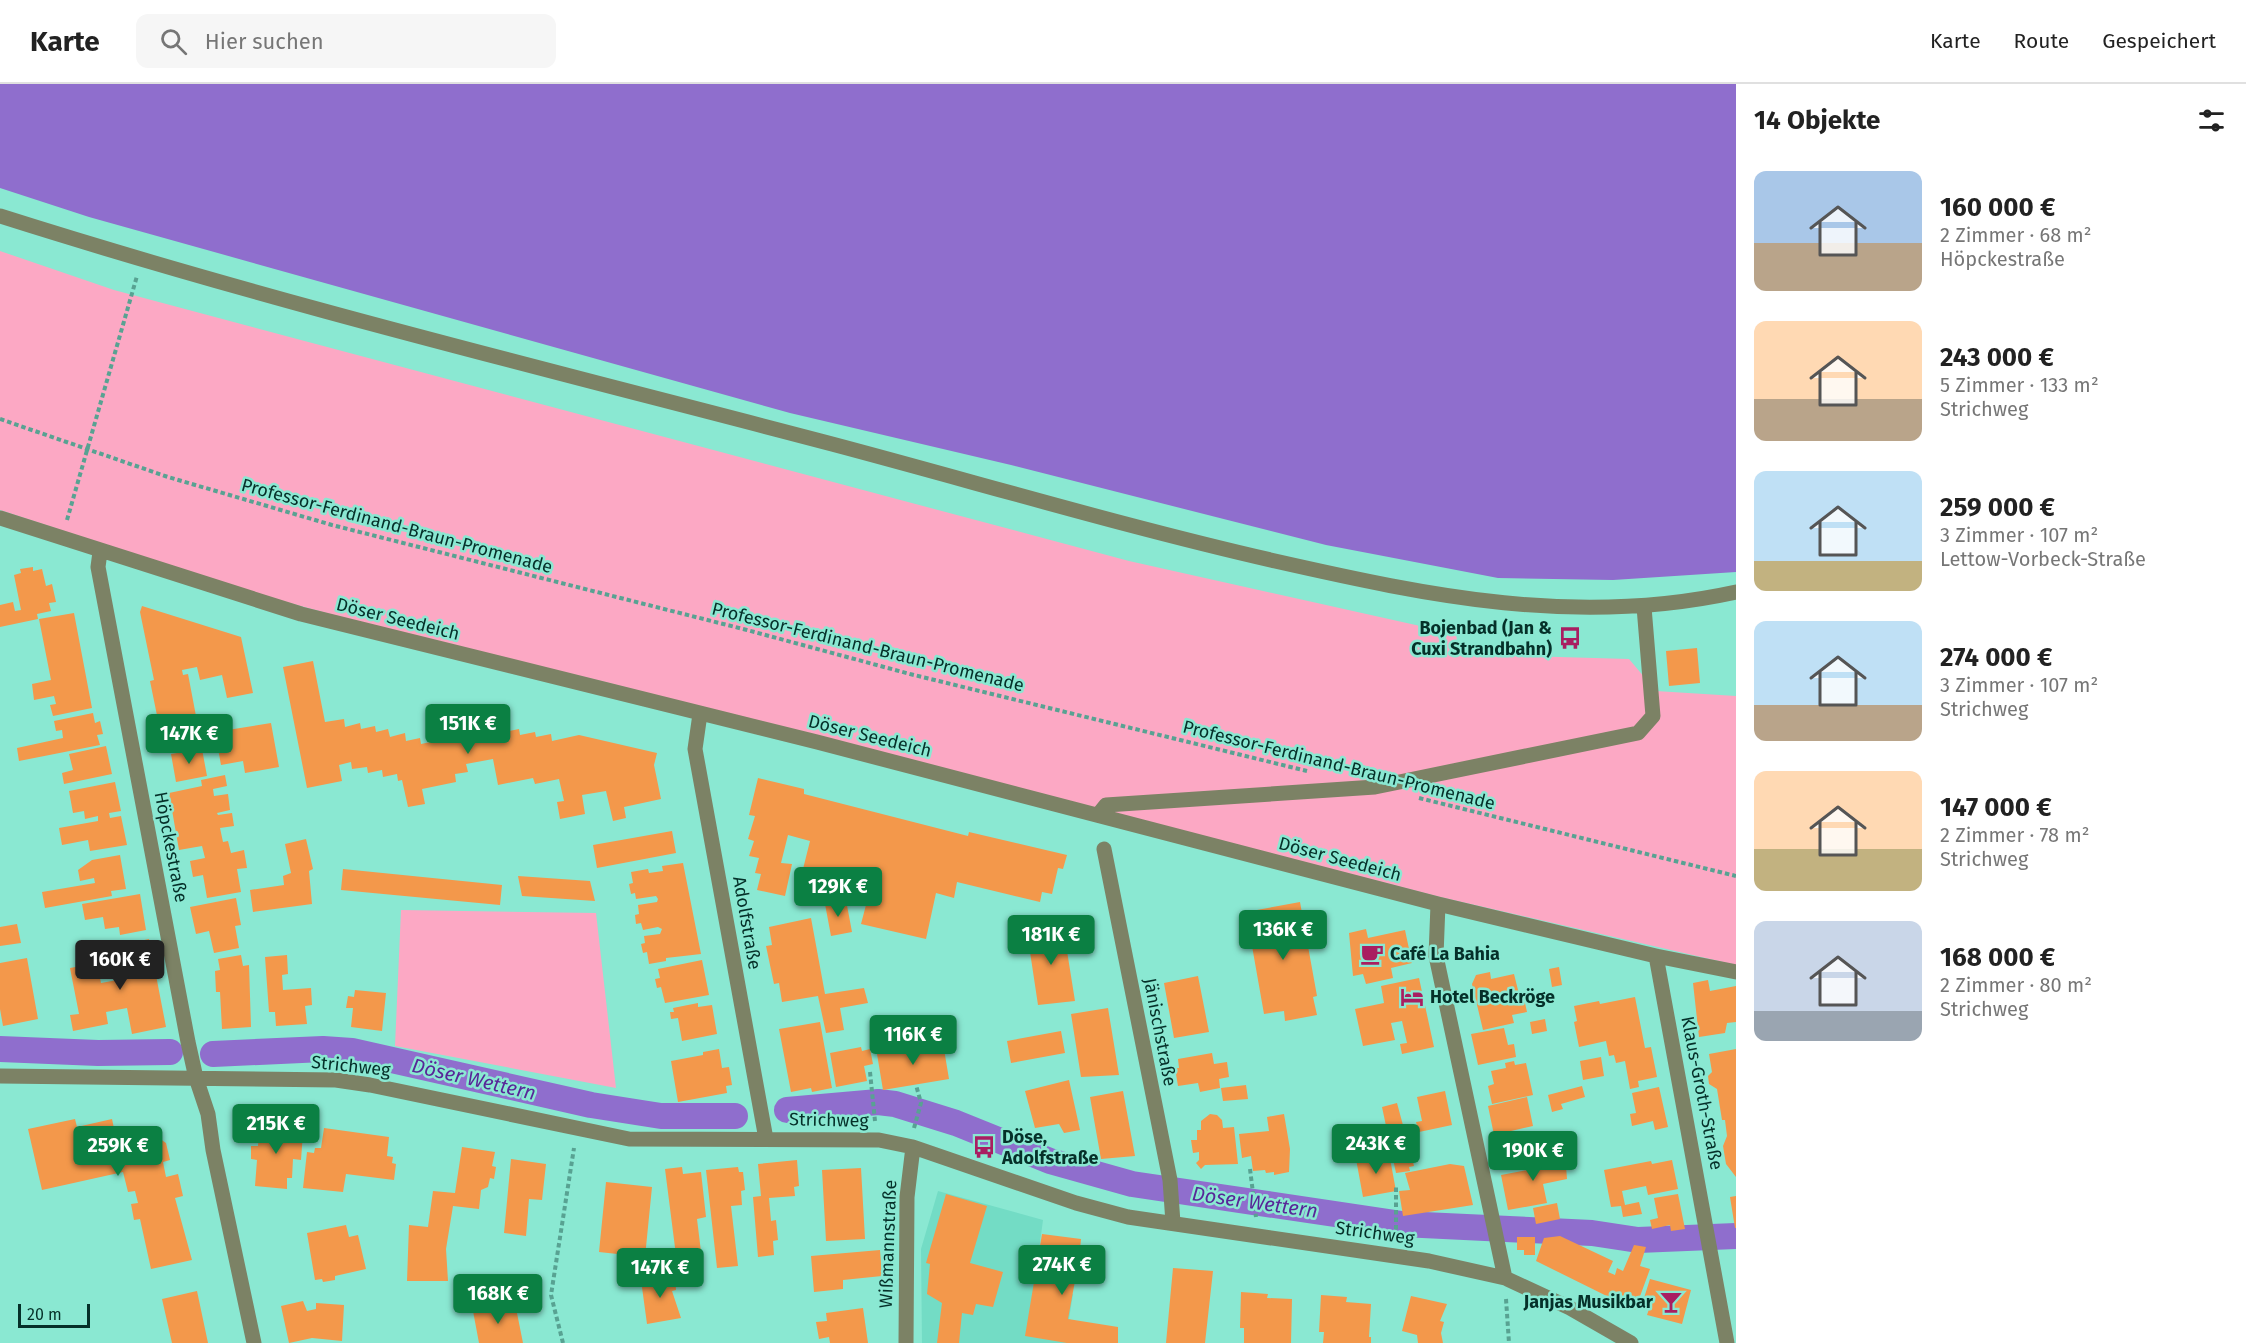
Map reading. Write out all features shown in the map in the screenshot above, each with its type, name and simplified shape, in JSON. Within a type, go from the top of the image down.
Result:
[{"type":"street","points":[[0,216],[142,261],[1200,544],[1394,588],[1466,600],[1577,609],[1644,607],[1736,592]]},
{"type":"street","name":"Döser Seedeich","points":[[0,518],[100,552],[301,614],[1098,815],[1438,904],[1656,956],[1736,972]]},
{"type":"street","name":"Höpckestraße","points":[[100,552],[98,567],[196,1078],[208,1114],[213,1150],[254,1343]]},
{"type":"street","points":[[1098,815],[1106,805],[1375,787],[1638,733],[1653,716],[1644,607]]},
{"type":"street","name":"Adolfstraße","points":[[700,714],[695,749],[766,1139]]},
{"type":"street","name":"Jänischstraße","points":[[1104,849],[1170,1180],[1173,1223]]},
{"type":"street","points":[[1438,904],[1436,956],[1505,1278]]},
{"type":"street","name":"Klaus-Groth-Straße","points":[[1656,956],[1727,1343]]},
{"type":"street","name":"Strichweg","points":[[0,1076],[336,1080],[370,1084],[629,1139],[876,1140],[913,1147],[1076,1203],[1128,1217],[1429,1261],[1505,1278],[1570,1308],[1631,1343]]},
{"type":"street","name":"Wißmannstraße","points":[[906,1343],[907,1197],[913,1147]]},
{"type":"path","points":[[69,511],[142,261]]},
{"type":"path","name":"Professor-Ferdinand-Braun-Promenade","points":[[0,419],[168,477],[332,525],[910,674],[1317,773]]},
{"type":"path","name":"Professor-Ferdinand-Braun-Promenade","points":[[1410,796],[1736,876]]},
{"type":"path","points":[[870,1072],[874,1114]]},
{"type":"path","points":[[916,1085],[921,1103],[917,1118]]},
{"type":"path","points":[[563,1343],[551,1295],[577,1129]]},
{"type":"path","points":[[1250,1169],[1255,1191],[1256,1211]]},
{"type":"path","points":[[1396,1185],[1397,1230]]},
{"type":"path","points":[[1505,1278],[1509,1343]]},
{"type":"shaded area","points":[[0,84],[1736,84],[1736,572],[1613,580],[1498,578],[1326,545],[1011,465],[790,413],[89,217],[0,188]]},
{"type":"shaded area","points":[[0,251],[114,290],[1129,561],[1456,634],[1459,654],[1629,659],[1656,691],[1736,696],[1736,965],[1440,897],[605,682],[396,632],[253,593],[0,510]]},
{"type":"shaded area","points":[[401,910],[596,913],[616,1088],[395,1046]]},
{"type":"shaded area","points":[[938,1191],[1043,1220],[1034,1288],[1073,1294],[1069,1319],[1118,1343],[922,1343],[921,1249]]},
{"type":"building","points":[[33,567],[33,571],[42,569],[46,586],[52,584],[56,602],[49,603],[51,611],[37,614],[38,619],[0,627],[0,605],[13,602],[15,611],[21,610],[14,575],[21,573],[20,569]]},
{"type":"building","points":[[142,606],[241,637],[253,693],[227,698],[222,675],[200,680],[197,667],[182,670],[183,675],[188,674],[196,716],[206,714],[210,730],[162,740],[150,681],[154,680],[140,612]]},
{"type":"building","points":[[74,613],[92,708],[53,716],[50,705],[56,704],[54,696],[34,700],[32,684],[51,680],[39,619]]},
{"type":"building","points":[[1697,648],[1700,683],[1669,686],[1666,651]]},
{"type":"building","points":[[313,661],[325,722],[344,719],[345,727],[360,723],[361,729],[375,726],[376,732],[388,729],[390,737],[405,733],[406,741],[420,738],[421,744],[445,739],[443,731],[455,729],[454,722],[484,716],[488,735],[519,729],[520,735],[535,732],[536,737],[551,734],[552,741],[579,735],[657,753],[654,765],[661,799],[624,807],[626,818],[613,821],[606,791],[582,795],[585,814],[560,819],[557,802],[564,801],[559,779],[535,784],[533,778],[498,785],[493,759],[466,764],[468,772],[455,774],[456,782],[422,789],[425,804],[408,807],[402,780],[398,781],[397,774],[383,777],[382,770],[368,773],[367,767],[352,769],[351,762],[339,765],[342,781],[307,788],[283,667]]},
{"type":"building","points":[[93,713],[95,723],[100,721],[103,734],[97,735],[100,745],[19,761],[17,748],[63,738],[62,730],[56,731],[54,721]]},
{"type":"building","points":[[271,723],[279,767],[245,773],[243,761],[221,765],[215,732]]},
{"type":"building","points":[[106,746],[112,774],[64,784],[62,773],[73,770],[69,754]]},
{"type":"building","points":[[202,749],[207,776],[176,782],[171,754]]},
{"type":"building","points":[[225,775],[227,786],[213,789],[214,796],[228,794],[230,810],[217,813],[218,815],[232,813],[234,826],[220,828],[223,842],[228,841],[231,853],[244,850],[247,868],[237,869],[241,892],[207,898],[203,875],[193,877],[190,861],[205,858],[202,846],[179,850],[169,793],[202,786],[201,780]]},
{"type":"building","points":[[758,778],[804,789],[804,794],[968,836],[969,832],[1067,855],[1063,869],[1058,868],[1052,894],[1042,892],[1040,902],[957,882],[954,898],[936,893],[926,939],[861,924],[872,882],[843,875],[842,879],[803,869],[810,841],[788,835],[781,863],[792,864],[785,896],[757,890],[761,874],[755,873],[759,858],[749,856],[754,841],[748,839],[755,816],[749,815]]},
{"type":"building","points":[[115,782],[121,811],[109,813],[110,818],[121,816],[127,845],[90,851],[88,840],[62,845],[59,828],[98,821],[98,816],[85,819],[84,811],[73,813],[69,791]]},
{"type":"building","points":[[672,831],[676,853],[597,868],[593,845]]},
{"type":"building","points":[[306,839],[313,869],[309,871],[312,904],[253,912],[250,890],[284,885],[283,876],[291,873],[285,844]]},
{"type":"building","points":[[120,855],[126,889],[111,891],[112,896],[45,908],[42,892],[95,883],[94,878],[80,881],[78,870],[92,860]]},
{"type":"building","points":[[683,863],[701,954],[666,958],[666,961],[649,964],[647,952],[643,953],[641,944],[645,943],[644,936],[660,934],[662,929],[658,927],[643,930],[641,923],[636,924],[635,915],[639,914],[638,905],[657,902],[658,899],[656,896],[636,899],[635,893],[631,894],[629,884],[633,883],[631,872],[648,869],[649,873],[663,871],[662,866]]},
{"type":"building","points":[[343,869],[502,885],[500,905],[341,890]]},
{"type":"building","points":[[518,876],[590,881],[595,901],[522,896]]},
{"type":"building","points":[[140,894],[146,930],[120,935],[119,927],[105,929],[103,917],[85,920],[82,904]]},
{"type":"building","points":[[236,898],[241,925],[235,926],[239,948],[214,953],[209,931],[196,934],[190,907]]},
{"type":"building","points":[[846,900],[852,932],[831,936],[825,904]]},
{"type":"building","points":[[1300,902],[1317,996],[1313,997],[1317,1015],[1285,1021],[1284,1011],[1264,1014],[1246,912]]},
{"type":"building","points":[[811,918],[825,994],[864,988],[868,1003],[840,1008],[844,1030],[826,1033],[818,996],[782,1002],[779,983],[774,984],[766,946],[772,945],[769,927]]},
{"type":"building","points":[[17,924],[21,943],[0,946],[0,927]]},
{"type":"building","points":[[1063,926],[1075,1001],[1038,1005],[1027,932]]},
{"type":"building","points":[[1366,929],[1368,938],[1405,930],[1412,963],[1391,968],[1393,978],[1366,984],[1363,974],[1353,976],[1349,933]]},
{"type":"building","points":[[149,939],[166,1027],[132,1034],[127,1008],[106,1012],[108,1024],[73,1031],[70,1015],[79,1014],[70,968],[97,963],[101,983],[117,980],[111,947]]},
{"type":"building","points":[[241,955],[243,966],[249,965],[251,1027],[222,1029],[220,992],[216,992],[215,971],[220,970],[218,959]]},
{"type":"building","points":[[287,955],[288,974],[282,975],[283,990],[311,988],[312,1005],[305,1006],[307,1024],[276,1026],[275,1012],[269,1012],[265,957]]},
{"type":"building","points":[[27,958],[38,1019],[3,1026],[0,1009],[0,963]]},
{"type":"building","points":[[702,960],[709,995],[665,1003],[661,987],[657,988],[655,979],[660,978],[658,969]]},
{"type":"building","points":[[1559,967],[1562,985],[1552,987],[1549,969]]},
{"type":"building","points":[[1490,972],[1491,979],[1514,974],[1519,994],[1523,994],[1527,1012],[1512,1015],[1514,1023],[1483,1030],[1472,984],[1476,975]]},
{"type":"building","points":[[1198,976],[1209,1032],[1174,1038],[1164,983]]},
{"type":"building","points":[[1419,978],[1434,1047],[1402,1054],[1400,1044],[1407,1043],[1402,1021],[1391,1023],[1395,1040],[1363,1046],[1355,1009],[1384,1003],[1381,986]]},
{"type":"building","points":[[1708,980],[1710,991],[1736,986],[1736,1022],[1727,1023],[1725,1033],[1699,1037],[1693,983]]},
{"type":"building","points":[[355,990],[386,993],[382,1031],[351,1027],[353,1008],[346,1008],[348,996],[354,997]]},
{"type":"building","points":[[1635,997],[1645,1048],[1651,1047],[1657,1077],[1638,1081],[1639,1087],[1630,1089],[1625,1061],[1616,1063],[1614,1055],[1609,1056],[1606,1041],[1579,1047],[1574,1022],[1577,1021],[1574,1006],[1599,1001],[1600,1004]]},
{"type":"building","points":[[698,1003],[698,1007],[712,1005],[717,1034],[682,1041],[678,1018],[671,1019],[670,1012],[674,1012],[673,1008]]},
{"type":"building","points":[[1108,1008],[1119,1075],[1081,1077],[1071,1014]]},
{"type":"building","points":[[1545,1019],[1547,1031],[1532,1034],[1530,1022]]},
{"type":"building","points":[[820,1022],[832,1088],[812,1092],[811,1088],[791,1092],[779,1029]]},
{"type":"building","points":[[1504,1028],[1508,1045],[1514,1044],[1516,1057],[1478,1065],[1471,1034]]},
{"type":"building","points":[[1061,1031],[1065,1053],[1011,1063],[1007,1041]]},
{"type":"building","points":[[943,1043],[949,1079],[883,1090],[877,1054]]},
{"type":"building","points":[[861,1047],[862,1051],[870,1049],[873,1064],[864,1066],[867,1081],[836,1087],[830,1053]]},
{"type":"building","points":[[719,1049],[722,1068],[729,1067],[732,1085],[726,1086],[727,1093],[678,1102],[671,1061],[703,1055],[703,1052]]},
{"type":"building","points":[[1736,1049],[1736,1177],[1726,1164],[1723,1146],[1727,1136],[1725,1120],[1722,1120],[1717,1089],[1709,1084],[1708,1076],[1712,1072],[1709,1054]]},
{"type":"building","points":[[1212,1053],[1214,1064],[1227,1062],[1229,1077],[1219,1079],[1220,1088],[1200,1092],[1198,1083],[1178,1086],[1175,1068],[1179,1068],[1178,1059]]},
{"type":"building","points":[[1601,1057],[1604,1076],[1583,1080],[1580,1061]]},
{"type":"building","points":[[1514,1061],[1515,1065],[1526,1063],[1533,1095],[1492,1104],[1488,1086],[1494,1084],[1491,1071],[1506,1068],[1505,1063]]},
{"type":"building","points":[[1069,1080],[1080,1130],[1064,1133],[1059,1124],[1035,1128],[1025,1091]]},
{"type":"building","points":[[1246,1085],[1248,1099],[1223,1101],[1221,1088]]},
{"type":"building","points":[[1582,1086],[1585,1097],[1561,1104],[1563,1109],[1552,1112],[1548,1095]]},
{"type":"building","points":[[1659,1087],[1668,1127],[1655,1130],[1653,1121],[1632,1126],[1630,1114],[1636,1113],[1632,1093]]},
{"type":"building","points":[[1123,1091],[1135,1156],[1101,1159],[1090,1097]]},
{"type":"building","points":[[1445,1091],[1452,1125],[1419,1132],[1416,1122],[1422,1121],[1417,1097]]},
{"type":"building","points":[[1527,1097],[1533,1126],[1494,1135],[1488,1106]]},
{"type":"building","points":[[1397,1103],[1414,1166],[1409,1167],[1410,1171],[1396,1173],[1382,1107]]},
{"type":"building","points":[[1210,1114],[1217,1115],[1222,1120],[1223,1128],[1234,1127],[1238,1164],[1205,1165],[1201,1169],[1196,1163],[1199,1160],[1199,1152],[1193,1153],[1191,1140],[1197,1140],[1197,1130],[1201,1130],[1201,1121]]},
{"type":"building","points":[[1284,1114],[1290,1149],[1289,1172],[1274,1175],[1274,1172],[1266,1173],[1265,1170],[1253,1171],[1251,1156],[1242,1158],[1239,1134],[1269,1131],[1267,1117]]},
{"type":"building","points":[[75,1119],[77,1127],[112,1119],[115,1133],[138,1128],[141,1140],[156,1136],[166,1143],[170,1160],[163,1162],[166,1177],[178,1174],[183,1196],[175,1198],[192,1260],[151,1269],[140,1219],[134,1220],[131,1204],[138,1203],[135,1191],[128,1192],[123,1172],[42,1190],[28,1129]]},
{"type":"building","points":[[260,1121],[275,1122],[275,1127],[292,1128],[292,1133],[303,1133],[301,1160],[293,1159],[292,1178],[287,1178],[287,1189],[255,1186],[257,1160],[251,1159],[251,1146],[258,1146]]},
{"type":"building","points":[[324,1128],[389,1137],[387,1156],[393,1157],[392,1163],[396,1164],[394,1180],[346,1174],[343,1192],[303,1188],[307,1152],[314,1153],[315,1148],[321,1148]]},
{"type":"building","points":[[1540,1132],[1543,1147],[1530,1149],[1533,1161],[1500,1168],[1494,1141]]},
{"type":"building","points":[[462,1147],[495,1152],[492,1166],[496,1167],[494,1179],[490,1178],[488,1187],[481,1190],[479,1209],[453,1206],[446,1249],[448,1281],[407,1281],[409,1225],[428,1227],[433,1191],[455,1193]]},
{"type":"building","points":[[1389,1153],[1396,1191],[1363,1197],[1356,1159]]},
{"type":"building","points":[[1565,1153],[1567,1179],[1543,1184],[1547,1203],[1508,1210],[1501,1175],[1538,1168],[1536,1159]]},
{"type":"building","points":[[511,1159],[546,1164],[542,1200],[529,1199],[526,1236],[504,1233]]},
{"type":"building","points":[[797,1160],[799,1186],[794,1187],[795,1196],[769,1198],[771,1221],[776,1220],[778,1240],[773,1241],[774,1255],[758,1257],[753,1197],[761,1196],[758,1164]]},
{"type":"building","points":[[1672,1160],[1678,1189],[1648,1195],[1646,1186],[1622,1191],[1625,1205],[1639,1202],[1642,1214],[1623,1217],[1621,1206],[1611,1207],[1604,1170],[1651,1161],[1652,1164]]},
{"type":"building","points":[[1450,1164],[1464,1166],[1473,1205],[1403,1216],[1399,1191],[1410,1190],[1405,1173]]},
{"type":"building","points":[[682,1167],[683,1174],[701,1172],[706,1217],[697,1219],[703,1268],[678,1271],[665,1169]]},
{"type":"building","points":[[738,1167],[739,1172],[743,1172],[745,1190],[741,1191],[742,1205],[731,1206],[738,1266],[717,1268],[706,1170]]},
{"type":"building","points":[[861,1168],[865,1239],[826,1241],[822,1170]]},
{"type":"building","points":[[606,1182],[652,1187],[645,1257],[599,1252]]},
{"type":"building","points":[[946,1194],[987,1206],[970,1263],[1003,1272],[993,1307],[976,1304],[973,1315],[962,1313],[959,1343],[937,1343],[942,1303],[927,1294],[930,1264],[926,1263]]},
{"type":"building","points":[[1678,1194],[1685,1229],[1671,1231],[1670,1225],[1652,1229],[1650,1220],[1658,1218],[1654,1198]]},
{"type":"building","points":[[1736,1196],[1736,1228],[1735,1228],[1730,1197]]},
{"type":"building","points":[[1557,1203],[1560,1219],[1536,1224],[1533,1208]]},
{"type":"building","points":[[346,1225],[349,1237],[358,1235],[366,1269],[335,1276],[335,1280],[323,1282],[322,1279],[315,1280],[307,1233]]},
{"type":"building","points":[[1042,1234],[1081,1239],[1079,1261],[1089,1263],[1085,1282],[1075,1281],[1068,1319],[1118,1327],[1118,1343],[1067,1343],[1025,1336]]},
{"type":"building","points":[[1560,1236],[1613,1261],[1608,1272],[1615,1275],[1617,1268],[1623,1271],[1634,1245],[1646,1247],[1640,1266],[1650,1269],[1635,1310],[1536,1261],[1544,1238]]},
{"type":"building","points":[[1517,1237],[1535,1237],[1535,1255],[1524,1255],[1524,1250],[1517,1250]]},
{"type":"building","points":[[880,1250],[882,1276],[843,1280],[843,1289],[814,1292],[811,1256]]},
{"type":"building","points":[[1173,1268],[1213,1271],[1205,1343],[1166,1343]]},
{"type":"building","points":[[675,1275],[676,1290],[672,1291],[681,1318],[647,1324],[641,1280]]},
{"type":"building","points":[[1650,1279],[1691,1290],[1682,1324],[1647,1315],[1652,1300],[1644,1298]]},
{"type":"building","points":[[197,1291],[208,1343],[172,1343],[162,1299]]},
{"type":"building","points":[[1241,1292],[1268,1294],[1267,1298],[1292,1299],[1291,1343],[1244,1343],[1244,1328],[1240,1328]]},
{"type":"building","points":[[1321,1295],[1347,1297],[1346,1302],[1371,1304],[1369,1337],[1371,1337],[1371,1343],[1323,1343],[1324,1332],[1319,1332]]},
{"type":"building","points":[[1411,1296],[1447,1304],[1440,1321],[1444,1322],[1441,1333],[1443,1343],[1418,1343],[1417,1335],[1402,1331]]},
{"type":"building","points":[[303,1301],[307,1311],[316,1309],[316,1303],[344,1305],[342,1341],[312,1338],[289,1343],[281,1306]]},
{"type":"building","points":[[515,1303],[523,1343],[479,1343],[473,1311]]},
{"type":"building","points":[[863,1308],[868,1343],[830,1343],[829,1337],[819,1339],[816,1322],[827,1321],[826,1313]]},
{"type":"waterway","name":"Döser Wettern","points":[[0,1049],[98,1053],[170,1052]]},
{"type":"waterway","name":"Döser Wettern","points":[[213,1054],[323,1049],[352,1051],[591,1105],[661,1116],[735,1116]]},
{"type":"waterway","name":"Döser Wettern","points":[[787,1110],[878,1102],[895,1104],[956,1123],[1050,1161],[1132,1184],[1402,1224],[1592,1233],[1638,1240],[1736,1236]]},
{"type":"place","name":"Bojenbad (Jan & Cuxi Strandbahn)","points":[[1570,638]]},
{"type":"place","name":"Café La Bahia","points":[[1372,954]]},
{"type":"place","name":"Hotel Beckröge","points":[[1412,997]]},
{"type":"place","name":"Döse, Adolfstraße","points":[[984,1147]]},
{"type":"place","name":"Janjas Musikbar","points":[[1671,1302]]}]
